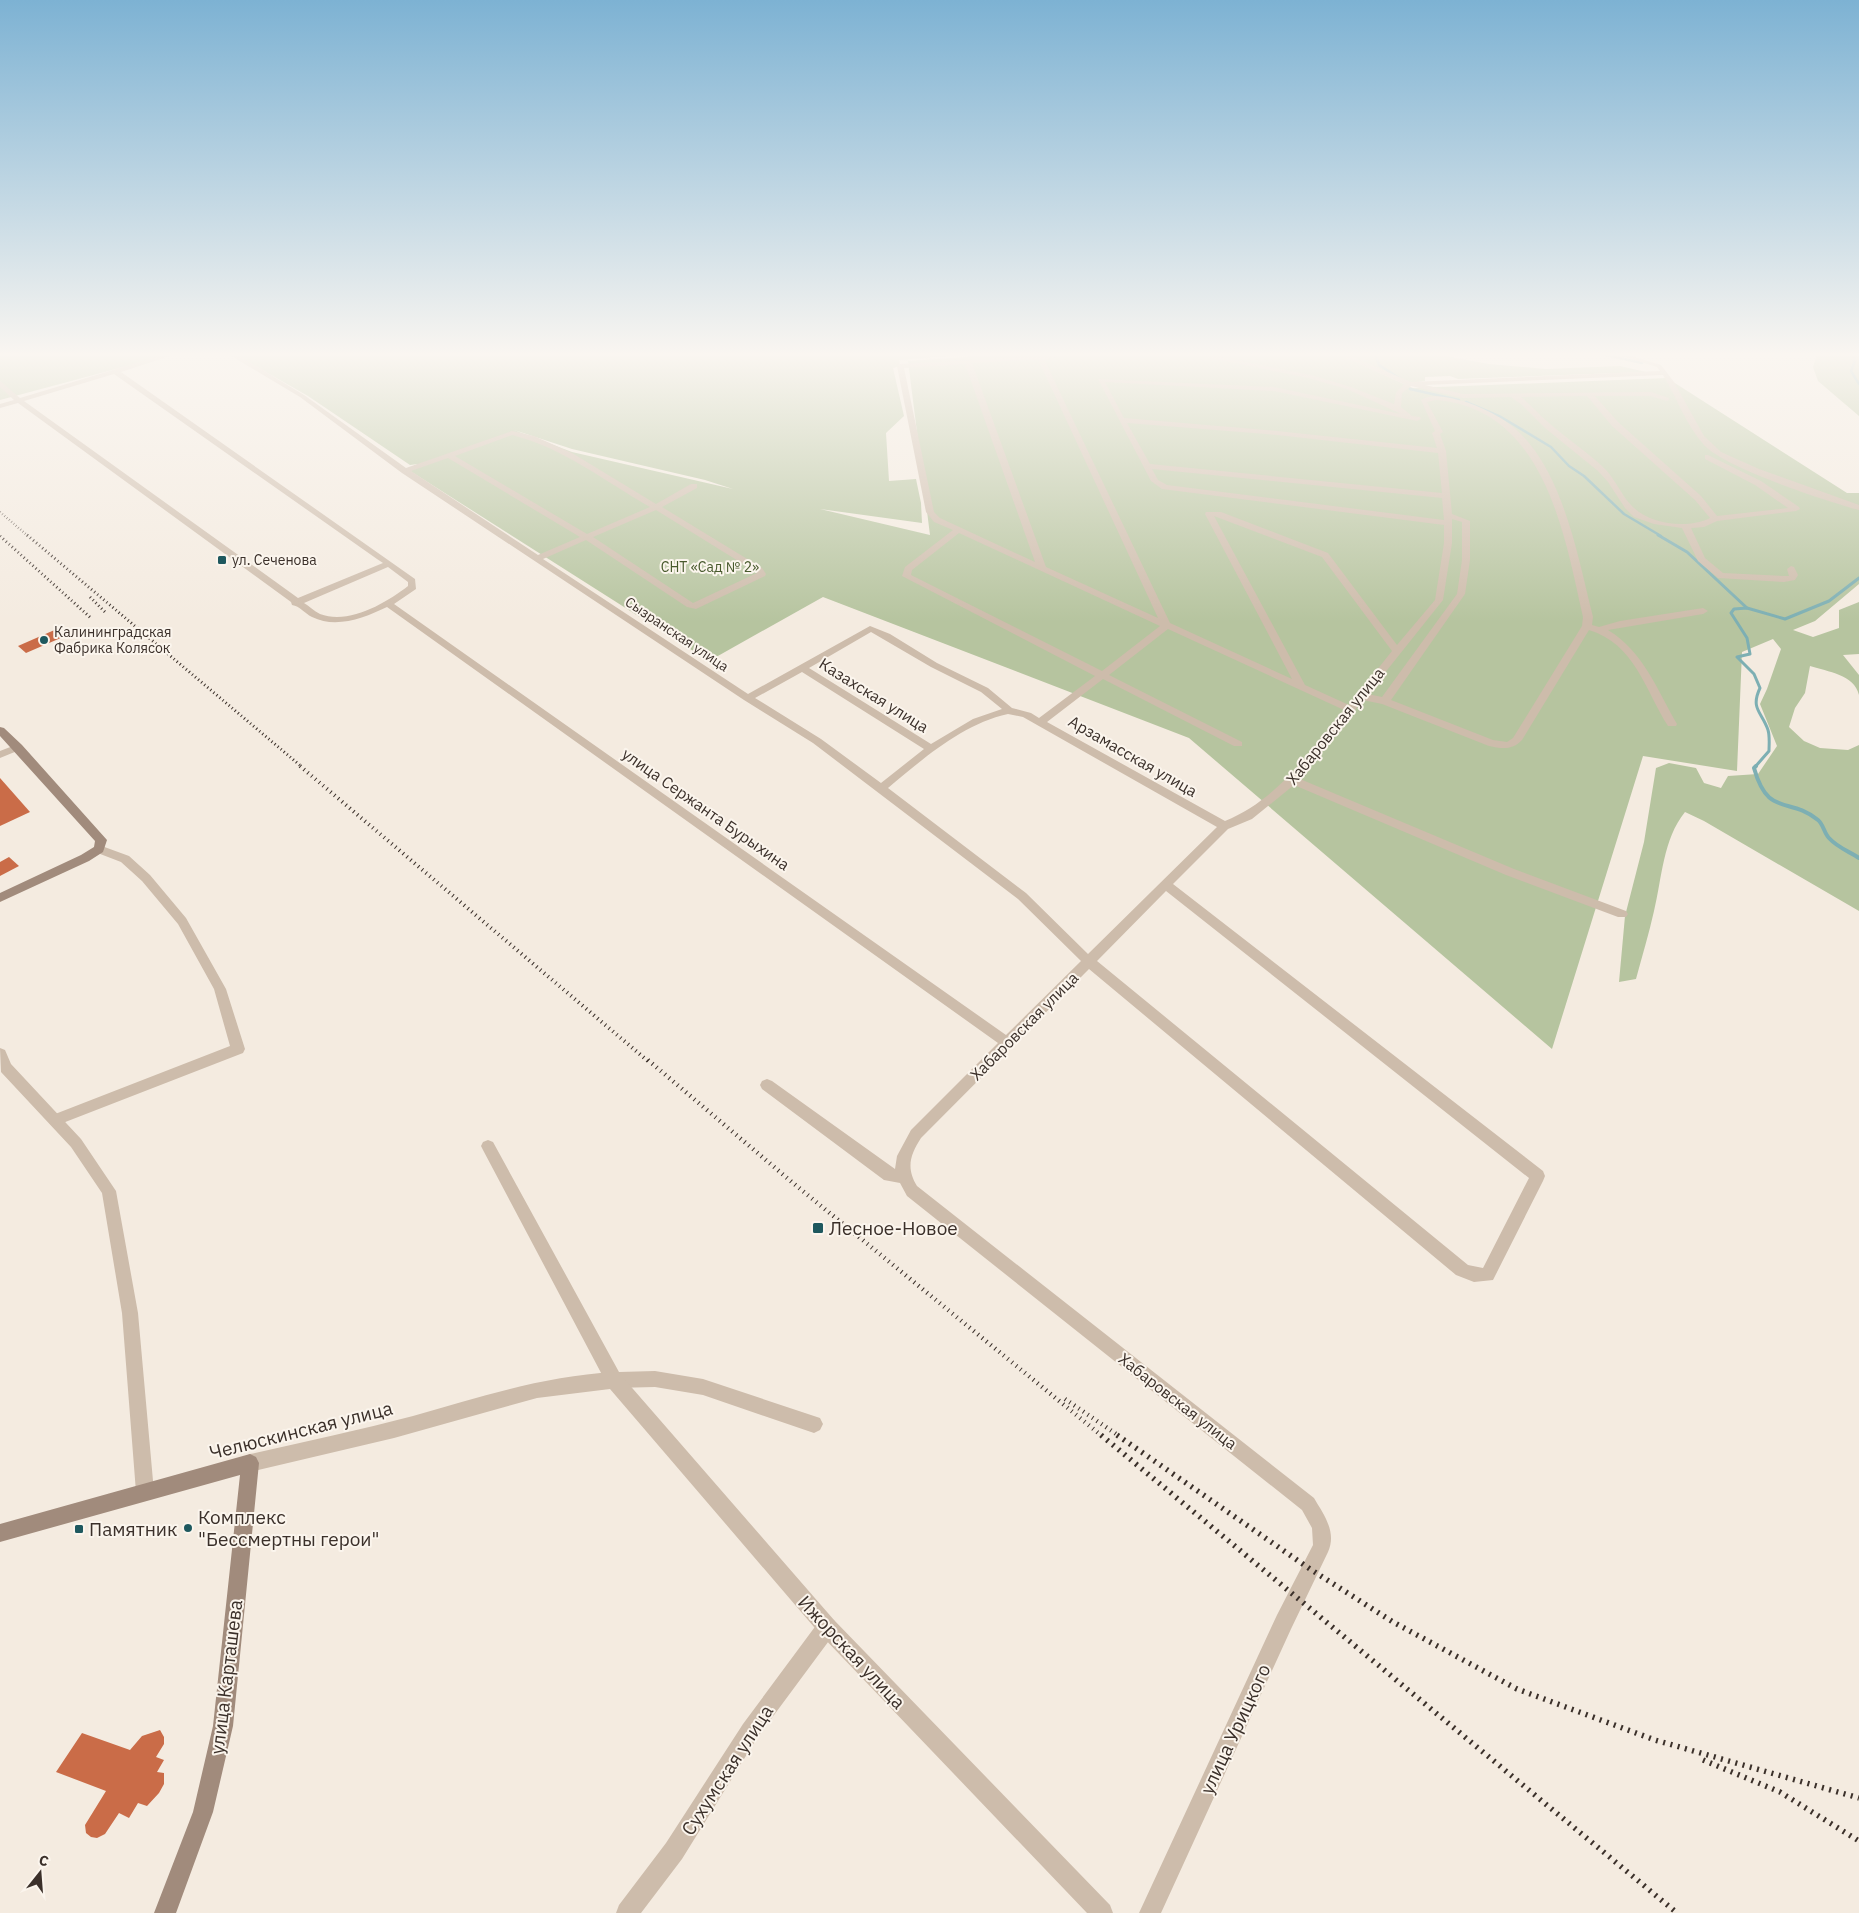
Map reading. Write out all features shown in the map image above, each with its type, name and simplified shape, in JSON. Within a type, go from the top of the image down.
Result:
[{"type":"main road","points":[[0,730],[18,747],[101,840],[99,849],[84,858],[0,898]]},
{"type":"main road","name":"Челюскинская улица","points":[[0,1533],[250,1463]]},
{"type":"main road","name":"улица Карташева","points":[[165,1913],[204,1812],[223,1726],[250,1463]]},
{"type":"street","points":[[78,443],[295,603],[315,615],[332,620],[352,618],[404,595],[413,587],[412,581],[217,443]]},
{"type":"street","name":"Сызранская улица","points":[[367,443],[405,471],[748,698],[817,741],[882,788],[1022,896],[1088,961],[1462,1270],[1474,1275],[1487,1275],[1538,1176],[1165,884]]},
{"type":"street","points":[[405,471],[483,443]]},
{"type":"street","points":[[450,456],[564,522],[585,537],[630,563],[690,605],[696,606],[762,574],[578,460],[543,443]]},
{"type":"street","points":[[916,443],[930,512],[937,520],[1350,708]]},
{"type":"street","points":[[997,443],[1042,568]]},
{"type":"street","points":[[1081,443],[1166,625]]},
{"type":"street","points":[[1135,443],[1155,481],[1165,487],[1466,521],[1466,560],[1462,594],[1385,701]]},
{"type":"street","points":[[1371,443],[1442,451]]},
{"type":"street","name":"Хабаровская улица","points":[[1322,1546],[1321,1526],[1308,1504],[912,1191],[903,1177],[901,1164],[906,1148],[916,1134],[1224,826],[1248,816],[1294,780],[1350,708],[1439,600],[1448,543],[1448,519],[1442,451],[1439,443]]},
{"type":"street","name":"Хабаровская улица","points":[[1525,443],[1543,471],[1570,545],[1588,617],[1587,626]]},
{"type":"street","points":[[1571,443],[1610,479],[1620,497],[1632,511],[1653,520],[1685,525],[1702,525],[1715,519],[1796,509],[1758,483],[1708,457]]},
{"type":"street","points":[[1637,443],[1698,498],[1715,519]]},
{"type":"street","points":[[1706,443],[1710,448],[1742,465],[1859,508]]},
{"type":"street","points":[[1147,466],[1445,496]]},
{"type":"street","points":[[538,558],[656,507],[694,486]]},
{"type":"street","points":[[1301,686],[1209,514],[1218,514],[1325,555],[1397,651]]},
{"type":"street","points":[[1685,525],[1701,559],[1721,576],[1784,579],[1794,575],[1791,569]]},
{"type":"street","points":[[958,530],[908,569],[906,576],[1238,744]]},
{"type":"street","points":[[295,603],[388,564]]},
{"type":"street","name":"улица Сержанта Бурыхина","points":[[387,603],[1006,1042]]},
{"type":"street","points":[[1602,629],[1620,624],[1704,612]]},
{"type":"street","points":[[1040,722],[1161,631],[1166,625]]},
{"type":"street","points":[[1360,696],[1385,701],[1489,742],[1502,746],[1511,745],[1517,740],[1587,626],[1602,629],[1615,636],[1630,651],[1644,670],[1658,702],[1672,724]]},
{"type":"street","points":[[748,698],[870,629],[884,634],[934,664],[969,682],[1004,704],[1009,711],[987,716],[930,748],[882,788]]},
{"type":"street","name":"Казахская улица","points":[[802,668],[930,748]]},
{"type":"street","name":"Арзамасская улица","points":[[1009,711],[1027,715],[1224,826]]},
{"type":"street","points":[[0,755],[18,747]]},
{"type":"street","points":[[1294,780],[1510,872],[1622,914]]},
{"type":"street","points":[[55,1120],[238,1049],[220,989],[182,921],[146,878],[126,859],[99,849]]},
{"type":"street","points":[[0,1054],[6,1068],[76,1144],[109,1191],[130,1313],[145,1492]]},
{"type":"street","points":[[767,1085],[889,1175],[903,1177]]},
{"type":"street","name":"Ижорская улица","points":[[488,1146],[614,1380],[827,1627],[1102,1913]]},
{"type":"street","name":"Челюскинская улица","points":[[250,1463],[413,1424],[545,1387],[584,1381],[655,1379],[703,1387],[814,1424]]},
{"type":"street","name":"улица Урицкого","points":[[1150,1913],[1284,1622],[1322,1546]]},
{"type":"street","name":"Сухумская улица","points":[[627,1913],[674,1851],[750,1731],[827,1627]]},
{"type":"green space","name":"СНТ «Сад № 2»","points":[[378,443],[549,443],[572,452],[733,489],[705,480],[555,443],[887,443],[889,481],[916,479],[921,503],[922,523],[820,509],[930,535],[918,443],[1769,443],[1847,493],[1859,493],[1859,584],[1815,621],[1793,630],[1813,637],[1839,628],[1839,610],[1859,602],[1859,654],[1843,655],[1859,675],[1859,695],[1852,682],[1846,678],[1810,666],[1805,693],[1795,708],[1789,727],[1804,741],[1820,748],[1848,750],[1859,745],[1859,911],[1704,821],[1685,812],[1672,834],[1664,859],[1652,920],[1636,979],[1619,982],[1625,916],[1644,842],[1656,768],[1669,763],[1696,768],[1704,783],[1721,788],[1728,776],[1758,774],[1777,746],[1760,704],[1781,649],[1773,639],[1742,652],[1737,771],[1643,756],[1552,1049],[1189,738],[823,597],[709,661],[407,469],[418,464],[410,465]]},
{"type":"building","name":"Калининградская Фабрика Колясок","points":[[59,628],[63,637],[26,653],[18,646]]},
{"type":"building","points":[[0,778],[30,812],[0,826]]},
{"type":"building","points":[[9,857],[19,866],[0,876],[0,862]]},
{"type":"building","points":[[160,1730],[164,1737],[164,1744],[156,1757],[164,1760],[157,1772],[164,1773],[164,1784],[159,1793],[147,1806],[138,1803],[129,1818],[119,1813],[105,1834],[97,1838],[91,1837],[86,1833],[85,1825],[106,1791],[56,1772],[82,1733],[130,1750],[142,1736]]},
{"type":"waterway","points":[[1545,443],[1551,447],[1569,466],[1584,476],[1624,514],[1661,536]]},
{"type":"waterway","points":[[1658,535],[1687,552],[1747,608]]},
{"type":"waterway","points":[[1747,608],[1785,619],[1829,601],[1859,578]]},
{"type":"waterway","points":[[1747,608],[1734,609],[1731,613],[1747,638],[1750,654],[1737,657],[1754,674],[1760,688],[1756,701],[1757,706],[1769,733],[1769,751],[1755,767]]},
{"type":"waterway","points":[[1755,767],[1760,784],[1766,794],[1780,804],[1798,809],[1818,820],[1826,835],[1833,842],[1859,858]]},
{"type":"railway","points":[[0,512],[28,536]]},
{"type":"railway","points":[[27,535],[302,767]]},
{"type":"railway","points":[[0,536],[92,619]]},
{"type":"railway","points":[[90,597],[106,613]]},
{"type":"railway","points":[[300,766],[649,1062]]},
{"type":"railway","points":[[648,1060],[793,1183],[1102,1436]]},
{"type":"railway","points":[[1065,1399],[1119,1436]]},
{"type":"railway","points":[[1101,1435],[1677,1913]]},
{"type":"railway","points":[[1117,1435],[1310,1569],[1393,1622],[1517,1689],[1655,1740],[1859,1798]]},
{"type":"railway","points":[[1703,1760],[1780,1792],[1859,1841]]},
{"type":"place","name":"ул. Сеченова","points":[[222,560]]},
{"type":"place","name":"Калининградская Фабрика Колясок","points":[[44,640]]},
{"type":"place","name":"Лесное-Новое","points":[[818,1228]]},
{"type":"place","name":"Комплекс \"Бессмертны герои\"","points":[[188,1528]]},
{"type":"place","name":"Памятник","points":[[79,1529]]}]
